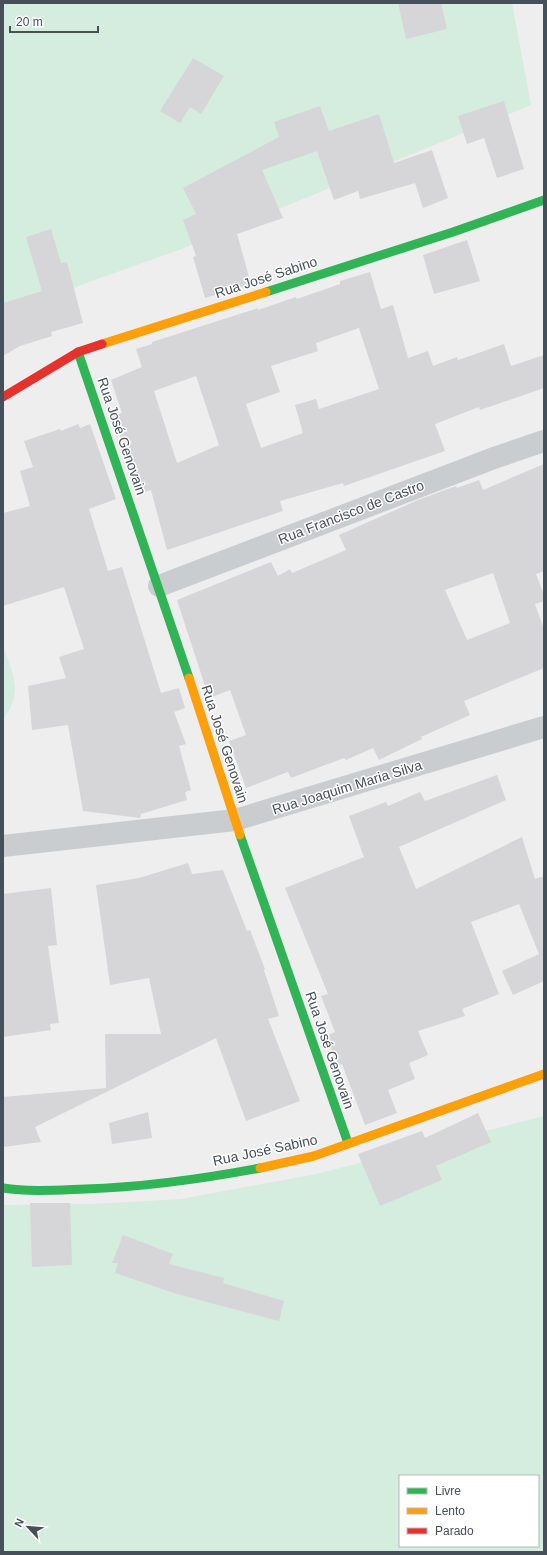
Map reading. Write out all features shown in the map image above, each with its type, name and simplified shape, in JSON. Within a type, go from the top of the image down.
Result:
[{"type":"street","name":"Rua José Sabino","points":[[3,397],[78,352],[453,232],[544,200]]},
{"type":"street","name":"Rua José Genovain","points":[[78,352],[159,586],[235,820],[348,1143]]},
{"type":"street","name":"Rua Francisco de Castro","points":[[159,586],[494,458],[544,441]]},
{"type":"street","name":"Rua Joaquim Maria Silva","points":[[3,846],[235,820],[544,727]]},
{"type":"street","name":"Rua José Sabino","points":[[3,1188],[62,1191],[178,1182],[276,1165],[314,1156],[544,1074]]},
{"type":"green space","points":[[3,3],[512,3],[531,105],[187,247],[81,285],[3,323]]},
{"type":"green space","points":[[3,647],[13,675],[15,692],[9,710],[3,719]]},
{"type":"green space","points":[[544,1116],[544,1552],[3,1552],[3,1205],[91,1204],[181,1199],[316,1174]]},
{"type":"building","points":[[398,3],[441,3],[447,29],[406,39]]},
{"type":"building","points":[[193,58],[224,76],[201,114],[190,107],[180,123],[160,111]]},
{"type":"building","points":[[504,101],[524,169],[497,178],[484,138],[467,144],[458,116]]},
{"type":"building","points":[[320,106],[329,131],[379,114],[394,163],[432,150],[448,198],[423,208],[415,183],[360,199],[358,191],[334,200],[317,151],[262,170],[283,218],[237,234],[251,284],[205,298],[193,257],[196,256],[183,220],[196,214],[183,188],[279,137],[274,122]]},
{"type":"building","points":[[51,229],[61,263],[67,262],[83,323],[51,332],[52,336],[20,346],[3,356],[3,303],[42,291],[26,237]]},
{"type":"building","points":[[467,240],[480,281],[434,294],[423,255]]},
{"type":"building","points":[[370,272],[381,309],[393,305],[408,358],[428,351],[433,366],[457,357],[458,360],[504,344],[511,366],[544,355],[544,388],[480,410],[479,407],[435,424],[445,451],[344,486],[343,483],[280,501],[283,511],[167,550],[151,490],[141,493],[139,490],[113,416],[122,413],[111,380],[142,367],[136,349],[152,344],[152,342],[258,308],[258,310],[296,297],[297,299],[340,284],[340,281]],"holes":[[[359,328],[379,389],[319,409],[316,399],[295,405],[303,433],[261,448],[246,404],[280,392],[271,366],[318,351],[316,343]],[[196,376],[219,445],[177,463],[154,391]]]},
{"type":"building","points":[[78,424],[80,428],[90,424],[116,499],[89,509],[108,571],[122,567],[161,693],[179,688],[185,708],[174,712],[186,744],[179,746],[191,790],[185,792],[187,800],[141,814],[140,818],[83,811],[68,725],[32,730],[28,686],[66,678],[59,657],[84,649],[64,587],[3,606],[3,513],[30,506],[20,471],[33,467],[24,441],[60,429],[61,431]]},
{"type":"building","points":[[544,464],[544,571],[536,574],[544,595],[544,601],[535,604],[544,629],[544,668],[464,701],[470,715],[421,737],[422,739],[379,760],[373,748],[346,760],[344,758],[291,778],[288,772],[246,788],[229,741],[246,735],[230,690],[209,698],[177,600],[271,562],[278,576],[290,569],[292,573],[346,550],[339,535],[418,500],[456,486],[457,488],[479,480],[483,490]],"holes":[[[493,573],[510,623],[467,640],[445,590]]]},
{"type":"building","points":[[497,775],[506,800],[399,847],[416,889],[522,837],[535,879],[544,876],[544,981],[513,995],[502,971],[539,954],[519,904],[471,922],[499,994],[462,1009],[465,1016],[418,1031],[428,1055],[409,1063],[415,1079],[388,1090],[397,1113],[365,1125],[342,1064],[338,1066],[326,1036],[335,1032],[321,996],[328,994],[285,888],[364,857],[349,816],[386,802],[388,806],[420,792],[425,801]]},
{"type":"building","points":[[188,863],[192,874],[223,870],[247,931],[250,930],[265,969],[264,970],[279,1016],[268,1019],[300,1101],[246,1121],[216,1038],[35,1127],[41,1142],[3,1147],[3,1097],[106,1088],[105,1034],[161,1034],[149,978],[110,985],[96,885],[139,878]]},
{"type":"building","points":[[51,888],[57,945],[48,946],[59,1023],[50,1024],[51,1030],[3,1037],[3,894]]},
{"type":"building","points":[[148,1112],[152,1138],[112,1144],[109,1123]]},
{"type":"building","points":[[478,1113],[491,1142],[436,1166],[442,1180],[380,1206],[358,1154],[422,1131],[425,1138]]},
{"type":"building","points":[[30,1203],[70,1203],[72,1265],[32,1267]]},
{"type":"building","points":[[123,1235],[173,1254],[169,1264],[224,1278],[223,1283],[284,1301],[279,1321],[177,1294],[115,1273],[118,1263],[112,1263]]},
{"type":"traffic: fast","points":[[266,292],[453,232],[544,200]]},
{"type":"traffic: fast","points":[[78,352],[189,678]]},
{"type":"traffic: fast","points":[[240,835],[348,1143]]},
{"type":"traffic: fast","points":[[3,1188],[44,1190],[129,1186],[195,1179],[260,1168]]},
{"type":"traffic: slow","points":[[102,344],[266,292]]},
{"type":"traffic: slow","points":[[189,678],[240,835]]},
{"type":"traffic: slow","points":[[260,1168],[314,1156],[544,1074]]},
{"type":"traffic: jam","points":[[3,397],[78,352],[102,344]]}]
